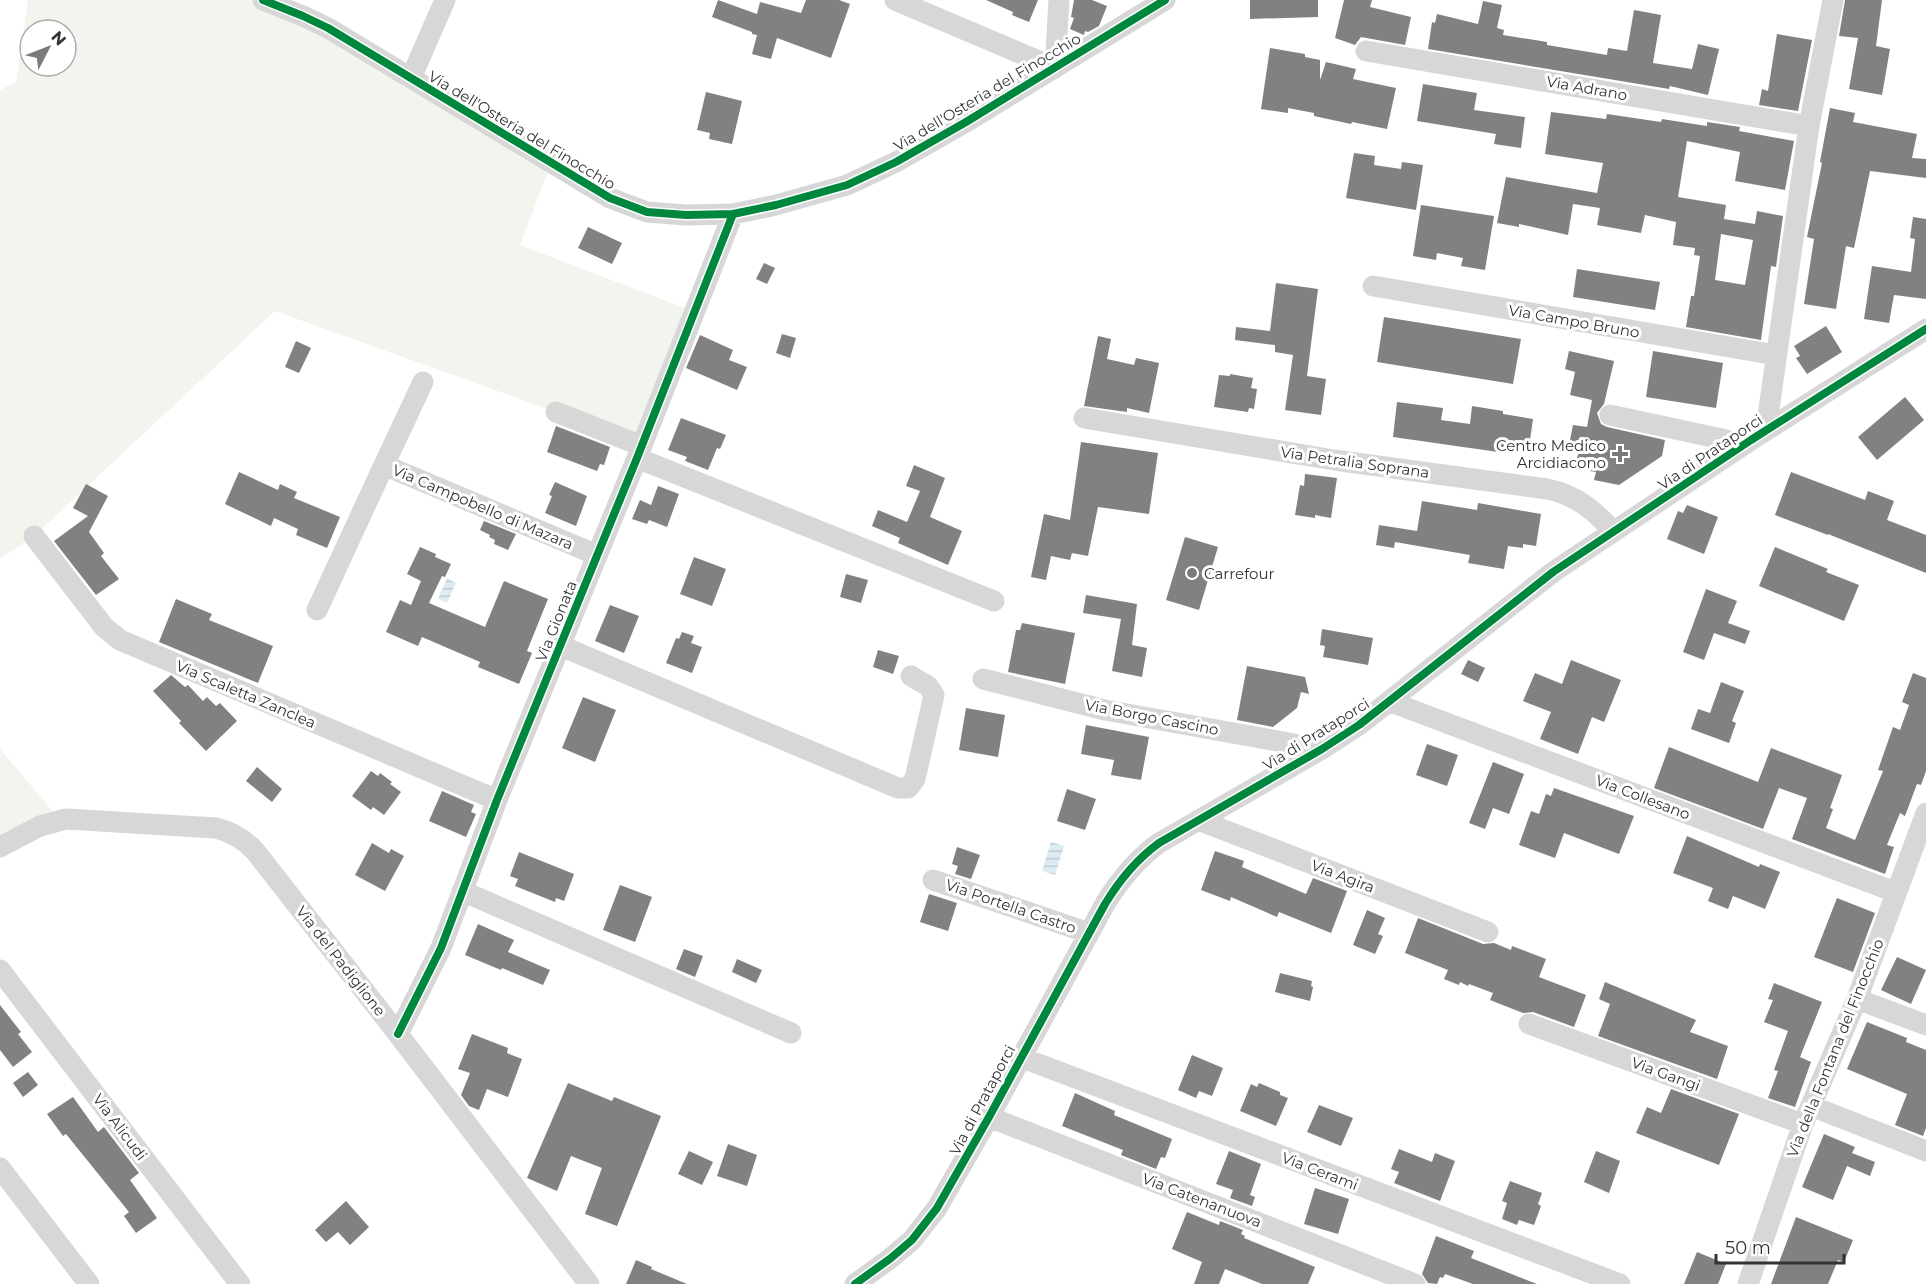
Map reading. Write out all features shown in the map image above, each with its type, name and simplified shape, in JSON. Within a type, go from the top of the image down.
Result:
[{"type":"street","name":"Via dell'Osteria del Finocchio","points":[[263,0],[328,28],[588,186],[628,206],[647,212],[666,214],[733,214],[819,194],[862,179],[934,141],[1165,0]]},
{"type":"street","points":[[411,78],[445,0]]},
{"type":"street","points":[[896,0],[1055,68],[1059,0]]},
{"type":"street","points":[[1766,430],[1809,126],[1833,0]]},
{"type":"street","name":"Via Adrano","points":[[1366,51],[1809,126]]},
{"type":"street","name":"Via Gionata","points":[[398,1034],[441,948],[497,800],[640,452],[733,214]]},
{"type":"street","name":"Via Campo Bruno","points":[[1373,286],[1776,355]]},
{"type":"street","name":"Via di Prataporci","points":[[855,1284],[891,1258],[917,1234],[943,1197],[1110,895],[1134,866],[1159,843],[1322,749],[1391,702],[1535,585],[1766,430],[1926,329]]},
{"type":"street","points":[[384,465],[423,382]]},
{"type":"street","points":[[556,412],[640,452],[994,601]]},
{"type":"street","points":[[1610,415],[1745,444]]},
{"type":"street","name":"Via Petralia Soprana","points":[[1084,418],[1334,460],[1547,489],[1564,493],[1583,503],[1613,531]]},
{"type":"street","name":"Via Campobello di Mazara","points":[[317,610],[384,465],[597,555]]},
{"type":"street","name":"Via Scaletta Zanclea","points":[[34,536],[108,632],[120,640],[497,800]]},
{"type":"street","points":[[561,646],[898,788],[908,788],[915,779],[934,695],[928,686],[911,676]]},
{"type":"street","name":"Via Borgo Cascino","points":[[982,679],[1105,710],[1322,749]]},
{"type":"street","name":"Via Collesano","points":[[1391,702],[1895,892]]},
{"type":"street","name":"Via della Fontana del Finocchio","points":[[1748,1284],[1807,1115],[1857,999],[1926,813]]},
{"type":"street","name":"Via del Padiglione","points":[[0,847],[46,824],[73,819],[216,828],[230,832],[244,840],[398,1034],[589,1284]]},
{"type":"street","name":"Via Agira","points":[[1198,820],[1488,932]]},
{"type":"street","name":"Via Portella Castro","points":[[933,880],[1089,933]]},
{"type":"street","points":[[462,891],[791,1033]]},
{"type":"street","name":"Via Alicudi","points":[[0,970],[240,1284]]},
{"type":"street","points":[[1857,999],[1926,1025]]},
{"type":"street","name":"Via Gangi","points":[[1529,1024],[1807,1115],[1926,1151]]},
{"type":"street","name":"Via Cerami","points":[[1020,1057],[1620,1284]]},
{"type":"street","name":"Via Catenanuova","points":[[989,1117],[1415,1284]]},
{"type":"street","points":[[0,1168],[89,1284]]},
{"type":"shaded area","points":[[28,0],[263,0],[551,164],[520,245],[695,312],[642,446],[556,412],[275,311],[34,536],[0,559],[0,90],[16,82],[18,68],[18,78],[78,78],[78,18],[25,18]]},
{"type":"shaded area","points":[[447,578],[456,583],[447,603],[438,599]]},
{"type":"shaded area","points":[[0,749],[60,820],[0,847]]},
{"type":"shaded area","points":[[1051,842],[1064,846],[1055,875],[1042,871]]},
{"type":"building","points":[[718,0],[757,14],[760,2],[801,13],[806,0],[839,0],[850,4],[831,58],[777,38],[771,59],[752,54],[757,35],[712,17]]},
{"type":"building","points":[[986,0],[1038,0],[1029,22]]},
{"type":"building","points":[[1074,0],[1092,0],[1107,6],[1099,26],[1088,32],[1085,31],[1084,35],[1070,29],[1074,18],[1071,17]]},
{"type":"building","points":[[1250,0],[1318,0],[1318,17],[1250,19]]},
{"type":"building","points":[[1344,0],[1372,0],[1370,7],[1411,17],[1405,45],[1361,37],[1355,45],[1335,38]]},
{"type":"building","points":[[1845,0],[1882,0],[1876,46],[1890,49],[1882,95],[1849,89],[1858,38],[1839,36]]},
{"type":"building","points":[[1483,1],[1502,5],[1497,28],[1504,30],[1503,35],[1607,55],[1608,48],[1627,51],[1634,10],[1661,15],[1653,63],[1692,69],[1698,44],[1719,49],[1708,95],[1670,86],[1669,89],[1428,49],[1432,22],[1435,23],[1437,14],[1478,24]]},
{"type":"building","points":[[1777,34],[1812,40],[1798,111],[1759,105],[1762,89],[1768,91]]},
{"type":"building","points":[[1270,48],[1305,54],[1305,57],[1320,60],[1320,80],[1326,62],[1356,69],[1353,79],[1396,88],[1387,129],[1352,122],[1351,124],[1288,108],[1288,113],[1261,109]]},
{"type":"building","points":[[1423,84],[1477,93],[1474,110],[1525,117],[1521,148],[1494,144],[1496,134],[1417,121]]},
{"type":"building","points":[[706,92],[742,101],[732,144],[709,139],[710,133],[697,130]]},
{"type":"building","points":[[1830,108],[1855,113],[1853,122],[1917,134],[1912,158],[1926,159],[1926,178],[1870,171],[1854,248],[1846,246],[1836,309],[1804,304],[1814,239],[1807,237]]},
{"type":"building","points":[[1551,112],[1606,119],[1607,114],[1707,126],[1707,122],[1740,127],[1739,131],[1794,141],[1785,190],[1735,181],[1740,152],[1687,141],[1678,197],[1726,205],[1724,219],[1755,224],[1757,211],[1783,216],[1776,267],[1771,266],[1761,340],[1686,327],[1691,296],[1694,296],[1700,256],[1694,255],[1695,248],[1673,245],[1676,222],[1645,215],[1641,233],[1597,225],[1600,208],[1573,204],[1568,235],[1519,224],[1519,227],[1497,223],[1506,177],[1597,193],[1603,163],[1545,154]],"holes":[[[1721,234],[1753,240],[1745,285],[1715,280]]]},
{"type":"building","points":[[1354,153],[1375,156],[1374,165],[1401,169],[1402,162],[1423,165],[1416,210],[1346,198]]},
{"type":"building","points":[[1421,205],[1494,216],[1485,270],[1461,266],[1463,258],[1437,253],[1436,260],[1413,256]]},
{"type":"building","points":[[1913,217],[1926,219],[1926,299],[1894,295],[1889,323],[1864,319],[1872,266],[1911,272],[1915,239],[1910,238]]},
{"type":"building","points":[[588,227],[622,243],[612,264],[578,248]]},
{"type":"building","points":[[764,263],[775,268],[767,284],[756,279]]},
{"type":"building","points":[[1577,269],[1660,282],[1655,310],[1573,297]]},
{"type":"building","points":[[1276,283],[1318,289],[1307,376],[1326,379],[1321,415],[1285,410],[1293,355],[1275,352],[1275,345],[1235,340],[1236,327],[1270,331]]},
{"type":"building","points":[[1384,317],[1521,339],[1513,384],[1377,362]]},
{"type":"building","points":[[1826,326],[1842,352],[1807,374],[1796,358],[1800,356],[1794,346]]},
{"type":"building","points":[[782,334],[796,338],[790,358],[776,353]]},
{"type":"building","points":[[700,335],[733,350],[729,360],[747,367],[737,390],[686,368]]},
{"type":"building","points":[[1098,336],[1111,339],[1107,359],[1134,365],[1136,358],[1159,363],[1149,413],[1127,408],[1127,412],[1084,406]]},
{"type":"building","points":[[296,341],[311,348],[299,373],[285,367]]},
{"type":"building","name":"Centro Medico Arcidiacono","points":[[1569,351],[1614,361],[1604,404],[1597,413],[1601,424],[1665,440],[1662,456],[1619,485],[1594,480],[1596,472],[1590,471],[1592,461],[1577,458],[1579,452],[1568,450],[1573,425],[1587,427],[1592,400],[1570,395],[1575,372],[1565,369]]},
{"type":"building","points":[[1653,351],[1723,363],[1716,408],[1646,397]]},
{"type":"building","points":[[1230,374],[1253,378],[1251,388],[1257,389],[1254,409],[1249,408],[1248,412],[1214,407],[1219,375],[1230,376]]},
{"type":"building","points":[[1905,397],[1924,420],[1877,460],[1858,437]]},
{"type":"building","points":[[1397,402],[1443,408],[1441,420],[1470,424],[1472,406],[1533,419],[1529,447],[1517,445],[1516,451],[1499,449],[1498,452],[1393,437]]},
{"type":"building","points":[[681,418],[726,435],[720,449],[717,448],[708,470],[685,461],[687,457],[668,450]]},
{"type":"building","points":[[556,426],[610,447],[604,465],[600,464],[597,471],[547,452]]},
{"type":"building","points":[[1081,442],[1158,453],[1149,514],[1098,507],[1088,556],[1072,553],[1070,560],[1051,556],[1046,580],[1031,577],[1044,514],[1070,520]]},
{"type":"building","points":[[914,465],[945,478],[930,517],[962,531],[948,565],[898,543],[900,538],[872,526],[878,510],[907,522],[920,491],[906,486]]},
{"type":"building","points":[[239,472],[278,490],[280,484],[297,492],[294,498],[340,517],[327,548],[296,535],[298,529],[274,518],[271,526],[225,504]]},
{"type":"building","points":[[1791,472],[1865,500],[1868,491],[1894,501],[1887,520],[1926,535],[1926,573],[1775,515]]},
{"type":"building","points":[[1305,474],[1337,478],[1331,518],[1295,515],[1300,485],[1304,486]]},
{"type":"building","points":[[555,482],[587,496],[576,526],[545,513]]},
{"type":"building","points":[[86,484],[108,496],[89,532],[104,553],[101,556],[119,579],[96,595],[54,541],[88,516],[73,508]]},
{"type":"building","points":[[658,486],[679,494],[667,527],[649,520],[647,524],[632,519],[640,500],[651,505]]},
{"type":"building","points":[[1422,501],[1477,510],[1478,503],[1541,514],[1536,546],[1523,544],[1523,548],[1508,546],[1504,569],[1468,563],[1470,555],[1395,542],[1394,548],[1376,545],[1379,525],[1417,531]]},
{"type":"building","points":[[1687,505],[1718,517],[1704,554],[1667,539],[1678,511],[1683,513]]},
{"type":"building","points":[[484,521],[516,534],[508,550],[494,544],[495,540],[489,537],[490,535],[480,530]]},
{"type":"building","name":"Carrefour","points":[[1185,537],[1218,547],[1199,610],[1166,600]]},
{"type":"building","points":[[420,547],[451,564],[445,577],[442,576],[429,603],[485,627],[504,581],[548,599],[527,651],[532,653],[519,684],[478,667],[480,662],[422,637],[418,646],[386,632],[400,600],[411,605],[421,581],[407,574]]},
{"type":"building","points":[[1775,547],[1828,569],[1826,572],[1859,585],[1844,621],[1759,586]]},
{"type":"building","points":[[694,557],[726,569],[712,606],[680,594]]},
{"type":"building","points":[[846,574],[868,580],[861,603],[840,597]]},
{"type":"building","points":[[1706,589],[1737,601],[1728,623],[1750,631],[1745,644],[1714,633],[1704,660],[1683,652]]},
{"type":"building","points":[[1086,595],[1137,604],[1132,645],[1147,648],[1142,677],[1112,671],[1121,619],[1083,613]]},
{"type":"building","points":[[176,599],[212,614],[209,620],[273,646],[258,683],[159,642]]},
{"type":"building","points":[[610,605],[639,616],[624,653],[595,641]]},
{"type":"building","points":[[1022,623],[1075,633],[1065,684],[1008,672],[1016,630],[1020,630]]},
{"type":"building","points":[[1322,629],[1373,638],[1368,665],[1323,657],[1325,646],[1320,645]]},
{"type":"building","points":[[682,632],[694,636],[691,643],[702,647],[692,673],[666,663],[676,638],[679,639]]},
{"type":"building","points":[[878,650],[899,656],[893,674],[873,667]]},
{"type":"building","points":[[1468,660],[1485,668],[1478,682],[1461,674]]},
{"type":"building","points":[[1571,660],[1621,680],[1604,722],[1592,717],[1578,754],[1540,739],[1551,712],[1523,701],[1535,673],[1562,684]]},
{"type":"building","points":[[1247,666],[1305,677],[1309,694],[1301,692],[1297,708],[1273,727],[1237,720]]},
{"type":"building","points":[[1913,673],[1926,678],[1926,771],[1921,785],[1917,784],[1905,816],[1900,813],[1887,845],[1894,847],[1885,874],[1792,839],[1807,798],[1779,788],[1763,829],[1654,788],[1669,747],[1758,782],[1771,748],[1842,775],[1830,808],[1833,809],[1826,828],[1855,840],[1883,771],[1878,770],[1893,727],[1900,730],[1909,705],[1902,702]]},
{"type":"building","points":[[171,675],[185,687],[188,685],[203,701],[207,697],[216,706],[220,703],[237,721],[206,751],[153,691]]},
{"type":"building","points":[[1721,682],[1744,691],[1732,721],[1736,723],[1729,743],[1691,729],[1698,709],[1710,713]]},
{"type":"building","points":[[583,697],[616,710],[595,762],[562,748]]},
{"type":"building","points":[[966,708],[1005,715],[998,757],[959,750]]},
{"type":"building","points":[[1086,725],[1149,737],[1141,780],[1111,775],[1114,760],[1081,754]]},
{"type":"building","points":[[1427,744],[1458,755],[1447,786],[1416,775]]},
{"type":"building","points":[[1493,762],[1524,774],[1509,814],[1493,808],[1485,829],[1469,823]]},
{"type":"building","points":[[257,767],[282,789],[272,802],[246,781]]},
{"type":"building","points":[[371,771],[378,776],[380,773],[401,792],[384,815],[373,807],[371,810],[352,796]]},
{"type":"building","points":[[1554,788],[1634,816],[1619,854],[1564,833],[1555,858],[1519,845],[1531,811],[1539,814],[1546,794],[1551,796]]},
{"type":"building","points":[[1067,789],[1096,799],[1085,830],[1057,821]]},
{"type":"building","points":[[442,791],[474,805],[471,812],[476,814],[466,837],[429,821]]},
{"type":"building","points":[[1687,836],[1759,867],[1760,864],[1780,872],[1765,909],[1733,896],[1728,909],[1708,901],[1713,888],[1673,873]]},
{"type":"building","points":[[372,843],[389,853],[391,849],[404,856],[385,891],[355,875]]},
{"type":"building","points":[[957,847],[980,855],[971,879],[955,874],[958,866],[952,864]]},
{"type":"building","points":[[1215,851],[1244,861],[1242,867],[1306,894],[1313,878],[1347,891],[1331,933],[1279,912],[1277,917],[1231,897],[1230,901],[1201,890]]},
{"type":"building","points":[[519,852],[574,874],[564,901],[556,898],[555,902],[515,886],[518,879],[510,876]]},
{"type":"building","points":[[620,885],[652,897],[635,942],[603,930]]},
{"type":"building","points":[[929,894],[957,903],[948,931],[920,922]]},
{"type":"building","points":[[1837,898],[1875,913],[1853,972],[1814,957]]},
{"type":"building","points":[[1367,910],[1385,918],[1378,934],[1383,936],[1375,954],[1353,945]]},
{"type":"building","points":[[1418,918],[1483,944],[1494,943],[1511,950],[1512,946],[1546,959],[1539,977],[1586,995],[1574,1027],[1533,1012],[1523,1013],[1490,1000],[1493,993],[1469,984],[1468,986],[1460,982],[1459,985],[1444,979],[1448,970],[1405,953]]},
{"type":"building","points":[[478,924],[514,940],[508,952],[550,970],[543,985],[465,955]]},
{"type":"building","points":[[684,949],[703,956],[695,977],[676,969]]},
{"type":"building","points":[[1897,957],[1926,970],[1911,1004],[1881,990]]},
{"type":"building","points":[[737,959],[762,970],[756,983],[732,972]]},
{"type":"building","points":[[1280,973],[1312,981],[1310,1001],[1275,992]]},
{"type":"building","points":[[1605,982],[1696,1020],[1690,1032],[1728,1046],[1717,1079],[1598,1036],[1610,1004],[1599,999]]},
{"type":"building","points":[[1774,983],[1822,1002],[1800,1057],[1811,1062],[1795,1107],[1768,1098],[1778,1071],[1774,1070],[1788,1031],[1764,1022],[1773,1000],[1768,999]]},
{"type":"building","points":[[0,1005],[21,1032],[18,1034],[32,1052],[13,1067],[0,1050]]},
{"type":"building","points":[[1867,1022],[1907,1038],[1906,1042],[1926,1050],[1926,1128],[1923,1136],[1895,1125],[1907,1094],[1847,1069]]},
{"type":"building","points":[[472,1034],[508,1048],[507,1053],[522,1059],[508,1097],[487,1089],[479,1110],[469,1106],[461,1095],[470,1073],[458,1069]]},
{"type":"building","points":[[1192,1055],[1223,1068],[1212,1096],[1199,1091],[1196,1098],[1178,1090]]},
{"type":"building","points":[[28,1072],[38,1085],[23,1097],[13,1083]]},
{"type":"building","points":[[568,1083],[612,1101],[614,1097],[661,1116],[617,1226],[585,1214],[602,1168],[571,1156],[557,1191],[527,1178]]},
{"type":"building","points":[[1259,1083],[1288,1098],[1276,1126],[1240,1111],[1251,1084],[1257,1087]]},
{"type":"building","points":[[1671,1089],[1739,1114],[1719,1165],[1636,1133],[1647,1107],[1661,1113]]},
{"type":"building","points":[[1075,1093],[1115,1111],[1114,1115],[1172,1139],[1165,1158],[1161,1157],[1156,1169],[1121,1155],[1123,1150],[1062,1126]]},
{"type":"building","points":[[73,1097],[98,1132],[104,1127],[139,1173],[130,1180],[157,1218],[136,1233],[124,1216],[129,1212],[66,1134],[63,1136],[47,1114]]},
{"type":"building","points":[[1319,1105],[1353,1118],[1341,1146],[1307,1132]]},
{"type":"building","points":[[1824,1134],[1855,1147],[1852,1153],[1875,1162],[1870,1176],[1847,1166],[1833,1200],[1802,1187]]},
{"type":"building","points":[[728,1144],[757,1155],[747,1186],[717,1176]]},
{"type":"building","points":[[1399,1149],[1432,1162],[1435,1153],[1455,1161],[1440,1201],[1394,1183],[1399,1172],[1391,1169]]},
{"type":"building","points":[[689,1151],[713,1162],[702,1185],[678,1174]]},
{"type":"building","points":[[1229,1151],[1261,1164],[1250,1195],[1255,1197],[1252,1206],[1230,1198],[1233,1190],[1216,1184]]},
{"type":"building","points":[[1596,1151],[1620,1161],[1609,1193],[1584,1182]]},
{"type":"building","points":[[1510,1181],[1542,1193],[1538,1204],[1541,1206],[1534,1225],[1519,1220],[1517,1225],[1502,1219],[1507,1203],[1502,1201]]},
{"type":"building","points":[[1315,1188],[1349,1199],[1338,1234],[1304,1224]]},
{"type":"building","points":[[346,1201],[369,1227],[350,1245],[338,1232],[326,1242],[315,1230]]},
{"type":"building","points":[[1187,1212],[1219,1225],[1220,1221],[1243,1230],[1241,1234],[1245,1236],[1244,1238],[1315,1267],[1308,1284],[1262,1284],[1225,1269],[1219,1284],[1194,1284],[1202,1262],[1172,1249]]},
{"type":"building","points":[[1796,1217],[1853,1240],[1844,1262],[1838,1260],[1828,1284],[1771,1284]]},
{"type":"building","points":[[1436,1236],[1474,1251],[1471,1258],[1537,1284],[1473,1284],[1445,1274],[1443,1278],[1440,1277],[1437,1284],[1428,1283],[1422,1274]]},
{"type":"building","points":[[1697,1252],[1726,1264],[1718,1284],[1684,1284]]},
{"type":"building","points":[[636,1260],[652,1267],[651,1269],[687,1284],[626,1284]]},
{"type":"cycle path","points":[[263,0],[328,28],[610,198],[647,212],[686,215],[733,214],[776,205],[847,185],[896,162],[966,122],[1165,0]]},
{"type":"cycle path","points":[[398,1034],[441,948],[497,800],[637,458],[733,214]]},
{"type":"cycle path","points":[[855,1284],[912,1240],[937,1208],[1105,904],[1122,879],[1143,856],[1159,843],[1322,749],[1359,725],[1553,572],[1751,440],[1926,329]]},
{"type":"place","name":"Centro Medico Arcidiacono","points":[[1620,454]]},
{"type":"place","name":"Carrefour","points":[[1192,573]]}]
